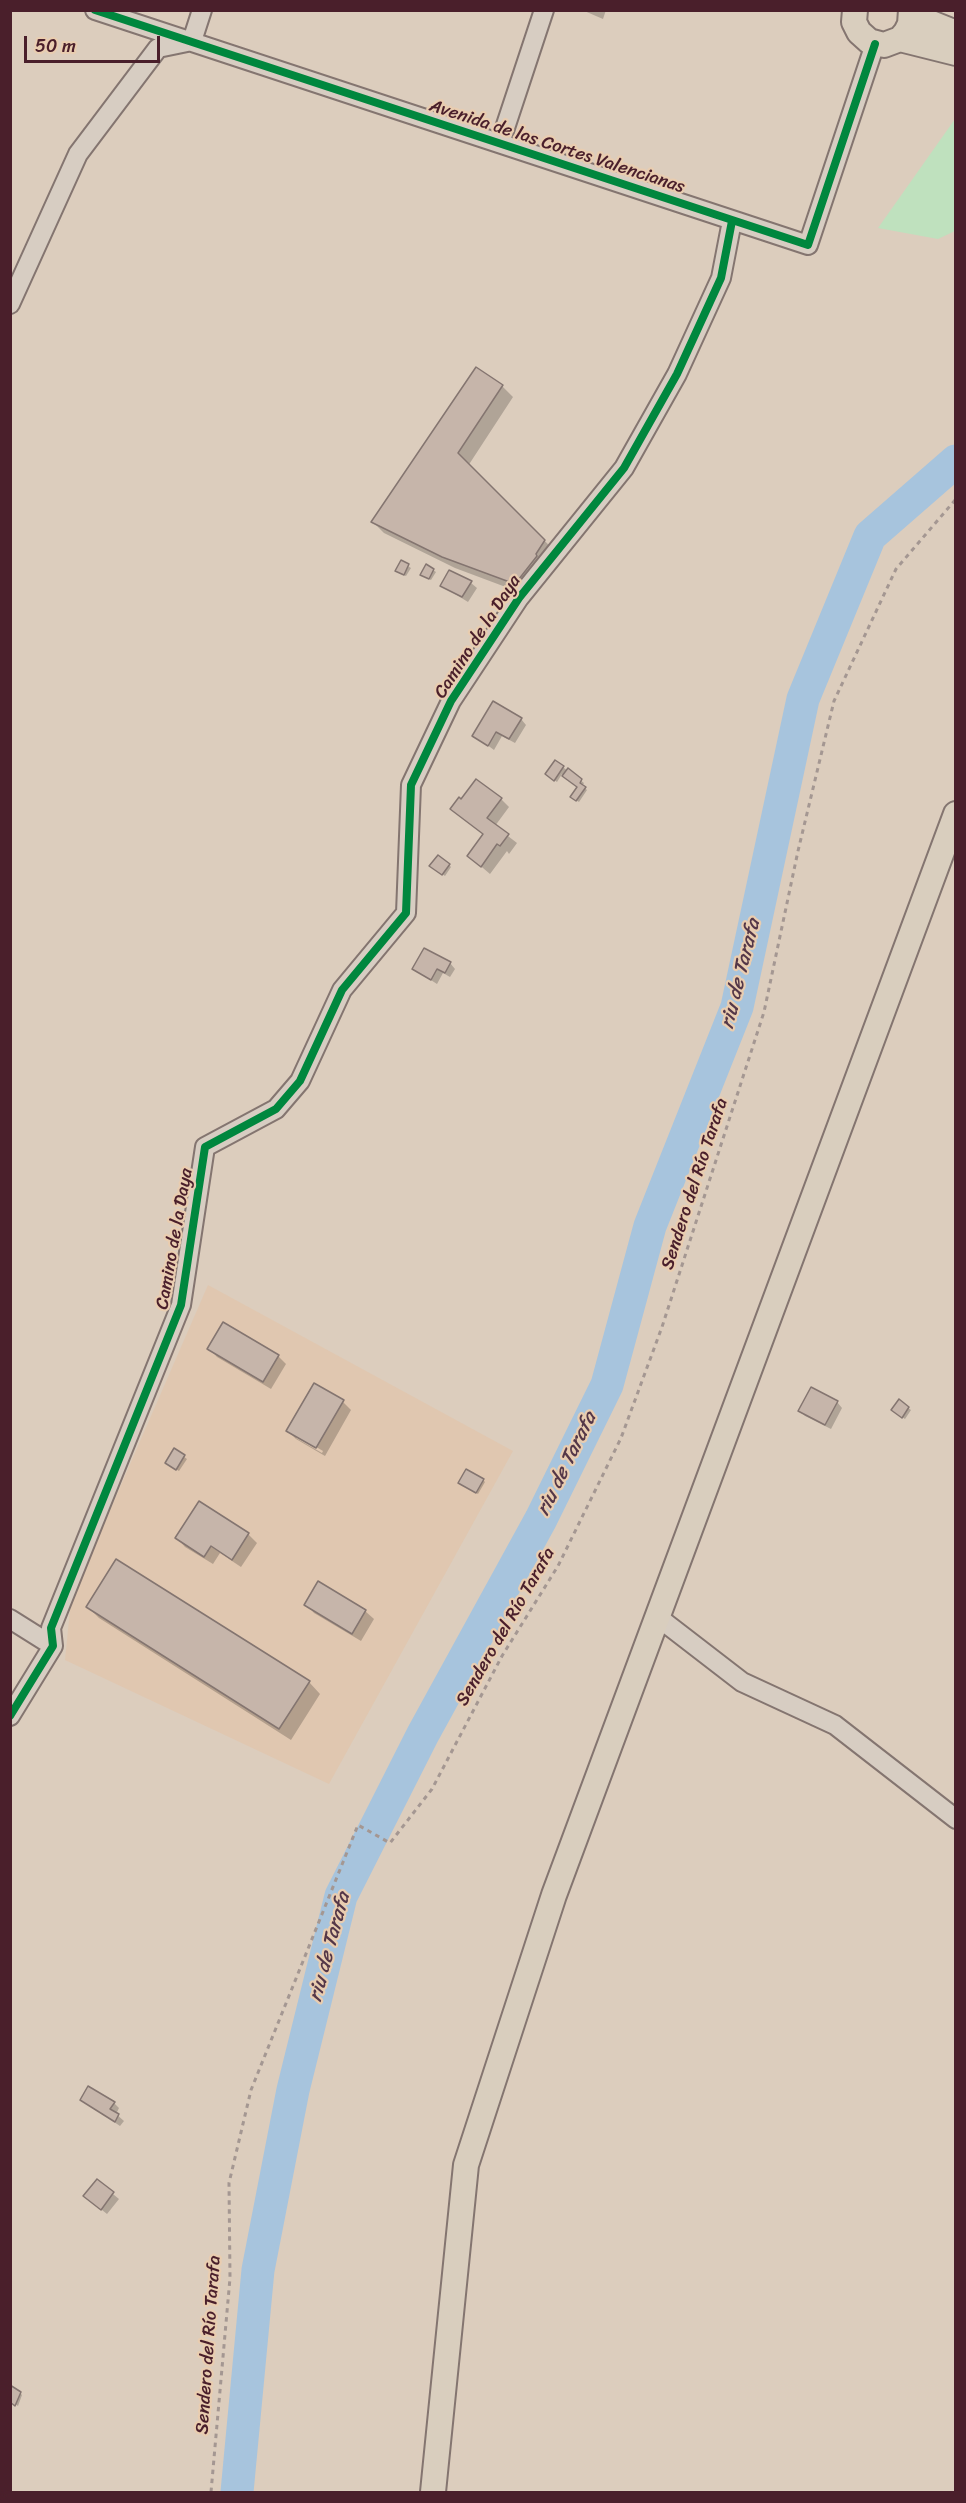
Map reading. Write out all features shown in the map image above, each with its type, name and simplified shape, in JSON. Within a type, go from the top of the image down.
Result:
[{"type":"main road","points":[[900,39],[910,24],[911,13],[956,33]]},
{"type":"main road","points":[[848,14],[863,37],[875,44],[884,45],[900,39],[956,53]]},
{"type":"main road","points":[[433,2493],[466,2164],[554,1895],[659,1618],[956,814]]},
{"type":"street","name":"Avenida de las Cortes Valencianas","points":[[95,10],[808,246],[875,44]]},
{"type":"street","points":[[10,304],[78,154],[158,48],[192,41],[202,10]]},
{"type":"street","points":[[500,143],[544,10]]},
{"type":"street","name":"Camino de la Daya","points":[[10,1716],[53,1646],[51,1628],[182,1305],[205,1147],[276,1109],[300,1081],[342,990],[406,913],[411,785],[452,701],[519,598],[624,468],[677,374],[721,278],[732,221]]},
{"type":"street","points":[[659,1618],[742,1682],[835,1725],[956,1819]]},
{"type":"street","points":[[10,1619],[53,1646]]},
{"type":"shaded area","points":[[208,1285],[513,1451],[329,1784],[65,1660],[71,1600]]},
{"type":"green space","points":[[955,119],[955,231],[938,239],[878,228]]},
{"type":"building","points":[[476,367],[503,385],[458,453],[545,540],[537,556],[515,584],[442,557],[371,522]]},
{"type":"building","points":[[401,560],[409,564],[404,575],[395,571]]},
{"type":"building","points":[[426,564],[434,569],[429,579],[420,575]]},
{"type":"building","points":[[449,570],[472,581],[462,597],[440,586]]},
{"type":"building","points":[[493,701],[522,718],[509,739],[496,732],[488,746],[472,736]]},
{"type":"building","points":[[555,760],[564,766],[554,781],[545,774]]},
{"type":"building","points":[[568,768],[582,779],[580,783],[586,787],[576,801],[570,797],[577,787],[562,776]]},
{"type":"building","points":[[476,779],[502,798],[487,818],[509,834],[500,846],[497,844],[481,867],[467,856],[483,834],[450,809]]},
{"type":"building","points":[[438,855],[450,864],[442,875],[429,866]]},
{"type":"building","points":[[424,948],[451,962],[445,973],[437,969],[431,980],[412,969]]},
{"type":"building","points":[[223,1322],[279,1355],[263,1382],[207,1349]]},
{"type":"building","points":[[314,1383],[344,1400],[316,1448],[286,1431]]},
{"type":"building","points":[[811,1387],[838,1401],[825,1425],[798,1411]]},
{"type":"building","points":[[899,1399],[909,1407],[902,1418],[891,1410]]},
{"type":"building","points":[[174,1448],[185,1455],[176,1470],[165,1463]]},
{"type":"building","points":[[466,1469],[484,1479],[476,1493],[458,1483]]},
{"type":"building","points":[[199,1501],[249,1533],[232,1560],[211,1546],[204,1557],[175,1538]]},
{"type":"building","points":[[116,1559],[310,1681],[279,1729],[86,1607]]},
{"type":"building","points":[[318,1581],[366,1610],[352,1634],[304,1605]]},
{"type":"building","points":[[88,2086],[115,2102],[110,2109],[119,2114],[115,2122],[80,2100]]},
{"type":"building","points":[[97,2179],[114,2192],[101,2210],[83,2196]]},
{"type":"building","points":[[10,2385],[21,2392],[15,2406],[10,2402]]},
{"type":"waterway","name":"riu de Tarafa","points":[[237,2492],[258,2270],[293,2090],[341,1896],[423,1734],[541,1519],[607,1385],[650,1226],[737,1007],[803,699],[870,536],[956,461]]},
{"type":"cycle path","points":[[95,10],[808,245],[875,44]]},
{"type":"cycle path","points":[[10,1716],[53,1646],[51,1628],[181,1305],[205,1147],[276,1109],[300,1081],[342,990],[406,913],[411,785],[451,701],[519,598],[624,468],[677,374],[721,278],[732,221]]}]
